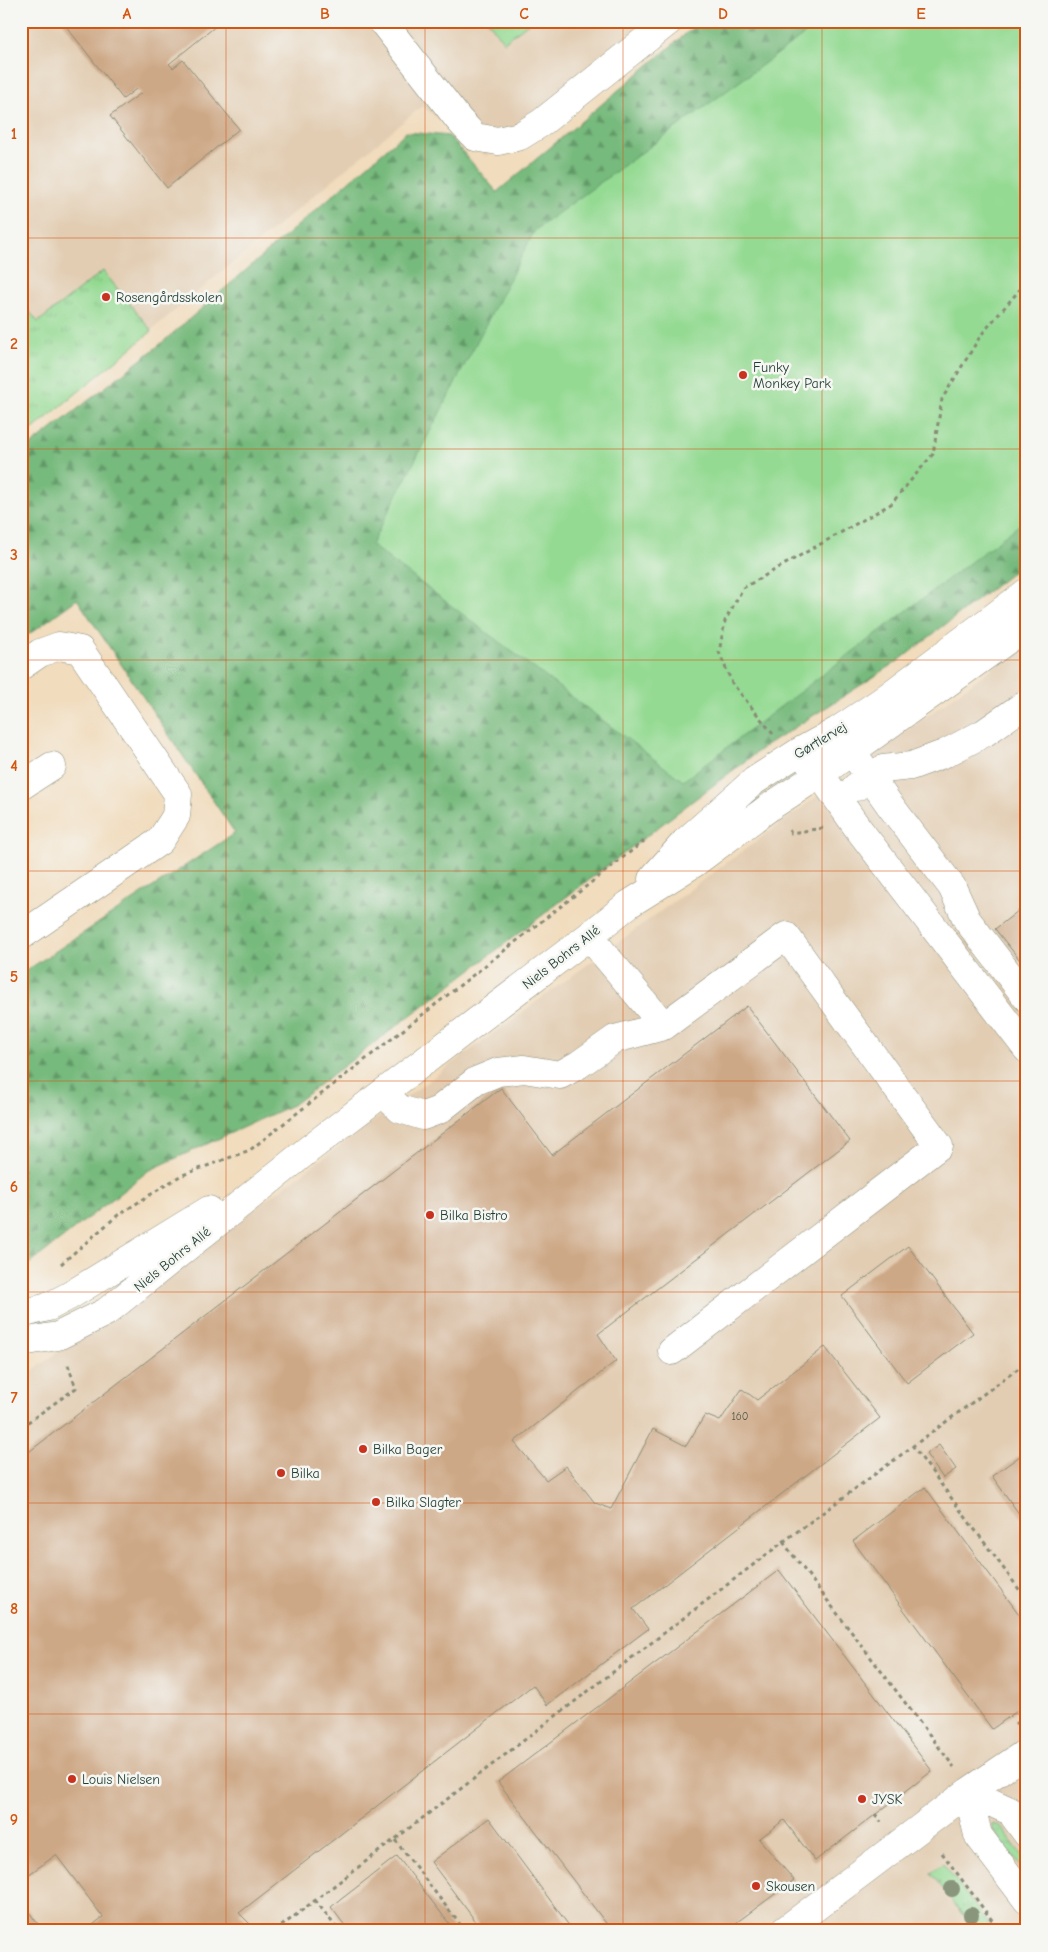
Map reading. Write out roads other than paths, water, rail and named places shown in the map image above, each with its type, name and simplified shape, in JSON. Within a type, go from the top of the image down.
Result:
[{"type":"street","points":[[382,21],[459,120],[475,137],[498,141],[520,136],[541,123],[670,21]]},
{"type":"street","name":"Gørtlervej","points":[[820,774],[845,741],[882,701],[1027,592]]},
{"type":"street","name":"Gørtlervej","points":[[629,904],[685,842],[754,781],[788,746],[845,741],[1027,626]]},
{"type":"street","points":[[21,666],[40,653],[59,646],[80,650],[178,794],[176,816],[160,841],[21,936]]},
{"type":"street","points":[[838,800],[883,768],[911,766],[946,752],[984,733],[1027,703]]},
{"type":"street","points":[[845,741],[952,887],[967,920],[1027,998]]},
{"type":"street","points":[[788,746],[820,774],[1027,1050]]},
{"type":"street","points":[[21,786],[52,766]]},
{"type":"street","name":"Niels Bohrs Allé","points":[[21,1342],[58,1336],[106,1312],[309,1149],[590,936],[629,904],[693,864],[771,806],[820,774]]},
{"type":"street","points":[[590,936],[664,1026]]},
{"type":"street","points":[[383,1093],[400,1110],[423,1116],[439,1110],[476,1081],[498,1072],[524,1069],[560,1075],[615,1039],[664,1026],[786,936],[939,1146],[672,1351]]},
{"type":"street","name":"Niels Bohrs Allé","points":[[21,1314],[48,1307],[69,1296],[309,1149]]},
{"type":"street","points":[[784,1931],[968,1792],[1027,1752]]},
{"type":"street","points":[[968,1792],[1010,1811],[1027,1834]]},
{"type":"street","points":[[968,1792],[978,1835],[1027,1900]]},
{"type":"place","name":"Rosengårdsskolen","points":[[106,297]]},
{"type":"place","name":"Funky Monkey Park","points":[[743,375]]},
{"type":"place","name":"Bilka Bistro","points":[[430,1215]]},
{"type":"place","name":"Bilka Bager","points":[[363,1449]]},
{"type":"place","name":"Bilka","points":[[281,1473]]},
{"type":"place","name":"Bilka Slagter","points":[[376,1502]]},
{"type":"place","name":"Louis Nielsen","points":[[72,1779]]},
{"type":"place","name":"JYSK","points":[[862,1799]]},
{"type":"place","name":"Skousen","points":[[756,1886]]}]
